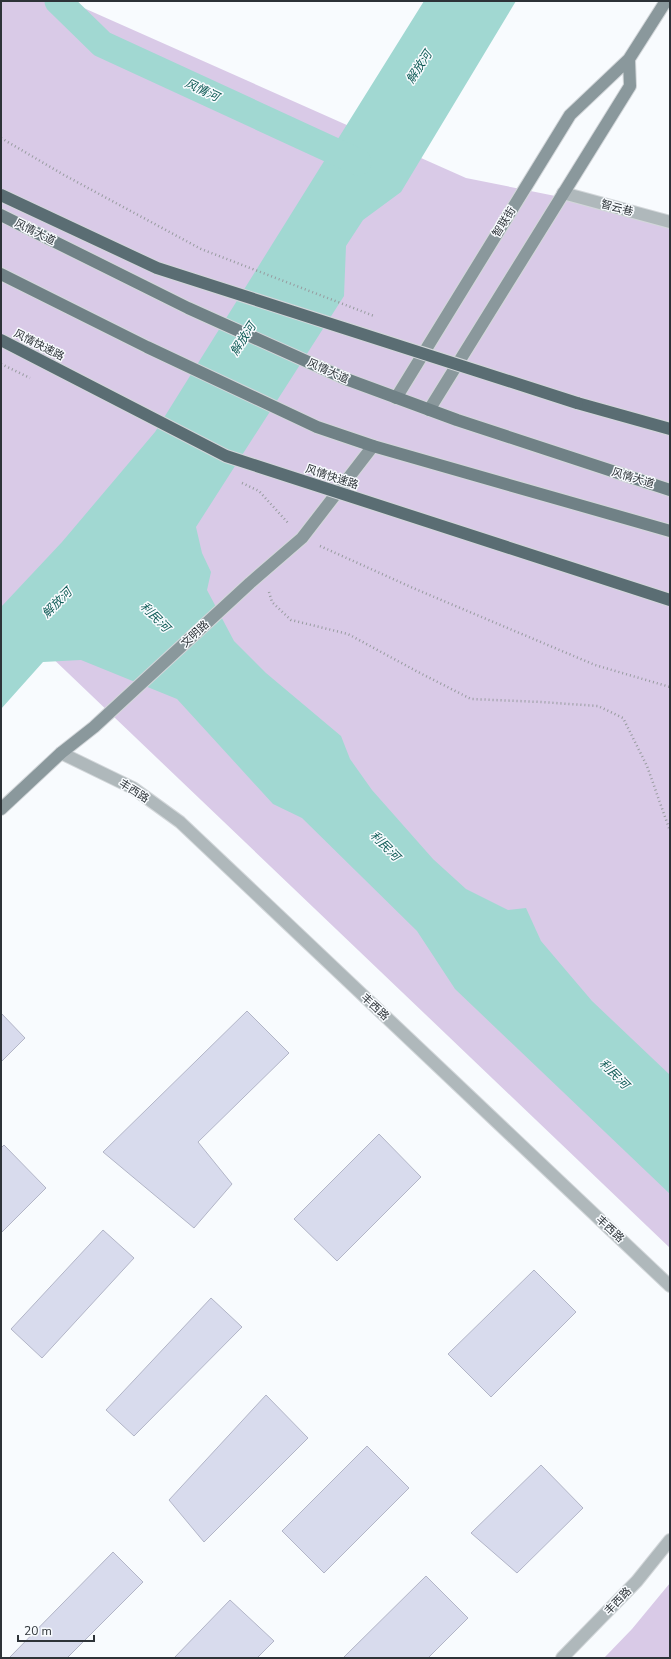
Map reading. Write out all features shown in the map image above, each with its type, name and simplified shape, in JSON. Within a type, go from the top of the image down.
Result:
[{"type":"highway","points":[[1,195],[157,268],[577,404],[670,429]]},
{"type":"highway","name":"风情快速路","points":[[1,340],[226,456],[670,600]]},
{"type":"main road","name":"风情大道","points":[[1,215],[188,308],[346,379],[429,410],[670,490]]},
{"type":"main road","points":[[1,274],[147,348],[317,427],[374,446],[670,531]]},
{"type":"street","name":"智联街","points":[[396,398],[570,115],[629,59],[666,1]]},
{"type":"street","points":[[429,410],[630,86],[629,59]]},
{"type":"street","name":"智云巷","points":[[563,193],[670,222]]},
{"type":"street","name":"文明路","points":[[1,809],[62,753],[94,727],[264,570],[302,538],[374,446]]},
{"type":"street","name":"丰西路","points":[[62,753],[133,788],[180,822],[670,1286]]},
{"type":"street","name":"丰西路","points":[[562,1658],[636,1581],[670,1540]]},
{"type":"path","points":[[1,138],[64,175],[201,249],[374,316]]},
{"type":"path","points":[[240,482],[259,492],[302,538],[413,588],[595,665],[670,687]]},
{"type":"path","points":[[264,570],[272,602],[291,620],[348,634],[471,699],[598,706],[623,718],[647,766],[670,831]]},
{"type":"shaded area","points":[[1,1],[68,1],[466,178],[670,219],[670,1248],[1,609]]},
{"type":"shaded area","points":[[670,1583],[670,1658],[604,1658],[632,1629]]},
{"type":"water","points":[[424,1],[516,1],[401,192],[363,220],[346,246],[344,296],[196,527],[202,553],[211,572],[207,590],[234,641],[266,673],[341,736],[350,759],[372,790],[433,859],[466,889],[508,910],[526,908],[541,941],[592,1001],[670,1075],[670,1194],[455,989],[417,931],[302,818],[273,804],[177,699],[81,660],[43,662],[1,709],[1,607],[62,542],[155,432]]},
{"type":"building","points":[[247,1011],[289,1053],[198,1142],[232,1184],[194,1228],[103,1152]]},
{"type":"building","points":[[1,1013],[25,1038],[1,1062]]},
{"type":"building","points":[[379,1134],[421,1177],[337,1261],[294,1219]]},
{"type":"building","points":[[4,1145],[46,1188],[1,1233],[1,1148]]},
{"type":"building","points":[[103,1230],[134,1258],[42,1358],[11,1329]]},
{"type":"building","points":[[534,1270],[576,1312],[491,1397],[448,1354]]},
{"type":"building","points":[[211,1298],[242,1327],[134,1436],[106,1410]]},
{"type":"building","points":[[266,1395],[308,1438],[204,1542],[169,1500]]},
{"type":"building","points":[[367,1446],[409,1488],[324,1573],[282,1531]]},
{"type":"building","points":[[541,1465],[583,1508],[517,1573],[471,1533]]},
{"type":"building","points":[[113,1552],[143,1582],[67,1658],[9,1658]]},
{"type":"building","points":[[426,1576],[468,1618],[428,1658],[343,1658]]},
{"type":"building","points":[[230,1600],[274,1641],[257,1658],[174,1658]]},
{"type":"waterway","name":"风情河","points":[[58,1],[102,44],[358,162]]},
{"type":"water label","name":"解放河","points":[[419,67]]},
{"type":"water label","name":"解放河","points":[[243,339]]},
{"type":"water label","name":"解放河","points":[[57,603]]},
{"type":"water label","name":"利民河","points":[[155,617]]},
{"type":"water label","name":"利民河","points":[[385,846]]},
{"type":"water label","name":"利民河","points":[[614,1074]]}]
